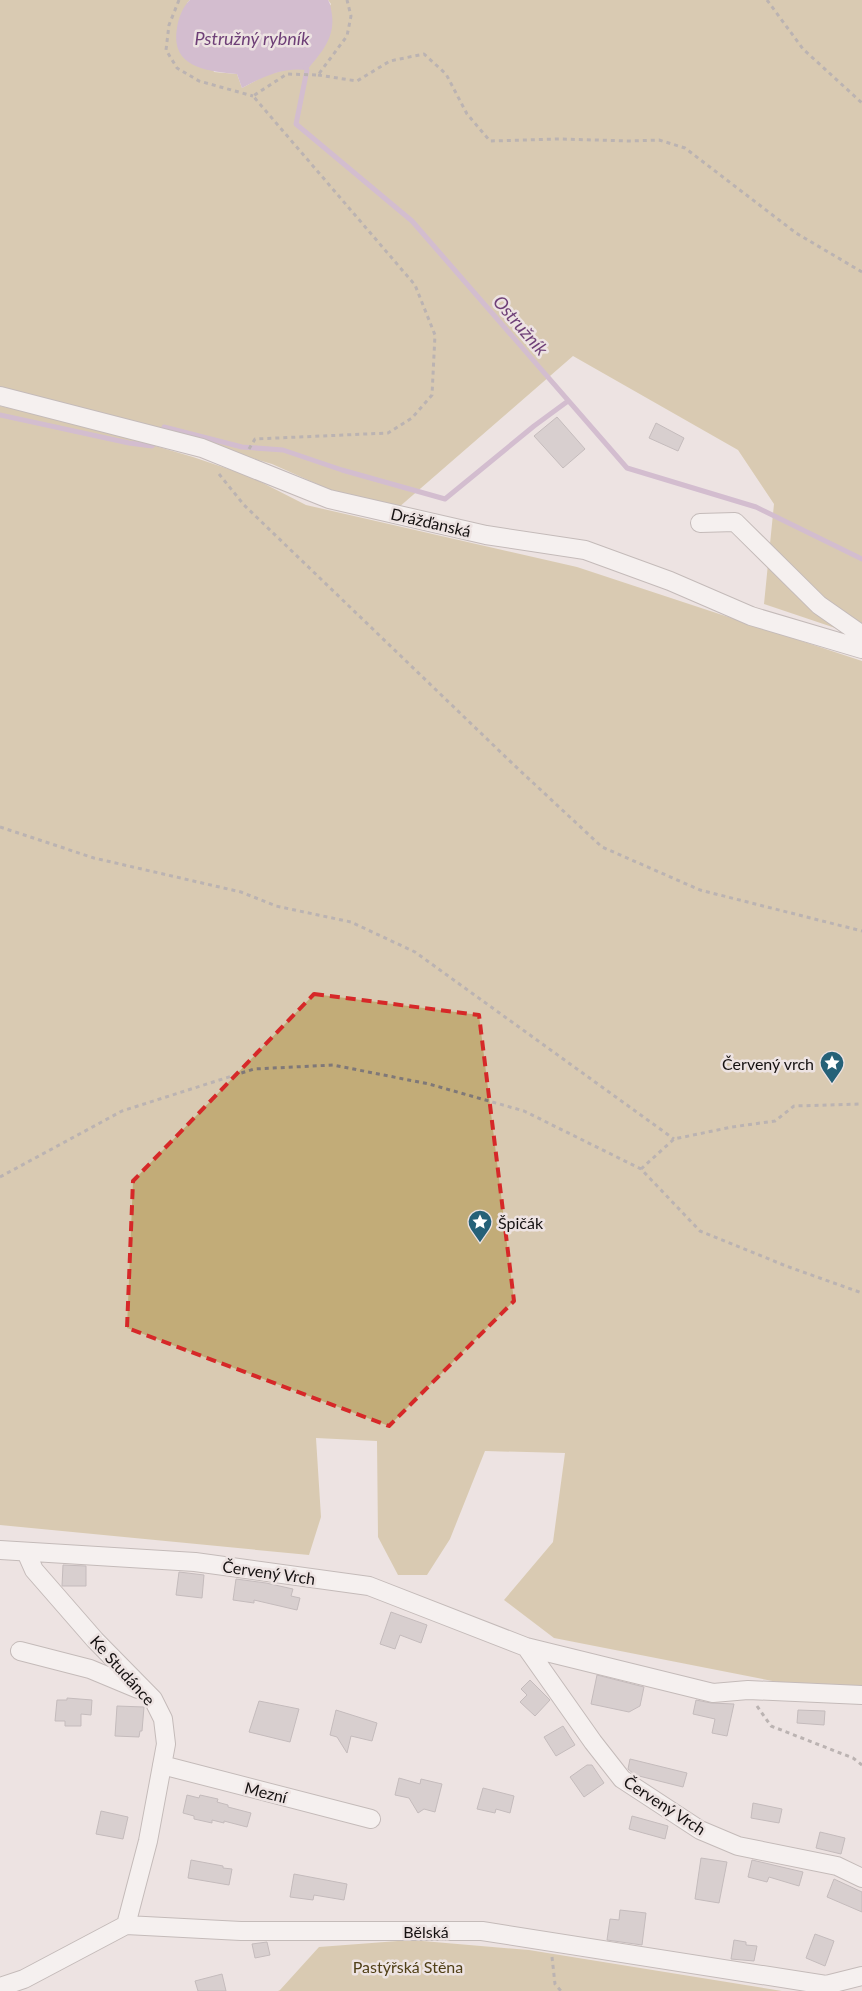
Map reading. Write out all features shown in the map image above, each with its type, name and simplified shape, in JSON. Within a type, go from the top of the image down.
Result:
[{"type":"street","name":"Drážďanská","points":[[0,396],[202,448],[329,499],[486,535],[585,550],[752,616],[862,649]]},
{"type":"street","points":[[700,523],[735,522],[819,605],[862,635]]},
{"type":"street","name":"Červený Vrch","points":[[0,1550],[195,1562],[369,1586],[526,1648],[713,1693],[748,1690],[862,1695]]},
{"type":"street","name":"Ke Studánce","points":[[26,1552],[34,1570],[95,1640],[153,1699],[163,1718],[166,1744],[148,1841],[126,1925]]},
{"type":"street","name":"Červený Vrch","points":[[526,1648],[593,1742],[622,1779],[700,1830],[738,1846],[837,1866],[862,1878]]},
{"type":"street","points":[[20,1651],[90,1668],[146,1692]]},
{"type":"street","name":"Mezní","points":[[162,1765],[371,1818]]},
{"type":"street","points":[[0,1987],[24,1979],[126,1925]]},
{"type":"street","name":"Bělská","points":[[126,1925],[241,1931],[482,1931],[826,1985],[862,1976]]},
{"type":"path","points":[[179,0],[169,25],[166,50],[177,68],[199,82],[253,96],[415,285],[435,335],[432,395],[412,418],[388,433],[255,438],[242,464]]},
{"type":"path","points":[[318,75],[347,36],[351,16],[347,0]]},
{"type":"path","points":[[767,0],[803,49],[862,103]]},
{"type":"path","points":[[253,96],[287,74],[318,75],[357,82],[390,61],[424,54],[446,74],[467,114],[490,141],[559,139],[631,142],[659,140],[685,148],[796,233],[862,272]]},
{"type":"path","points":[[202,448],[244,505],[602,847],[700,890],[862,931]]},
{"type":"path","points":[[0,827],[94,858],[240,892],[276,906],[352,922],[415,952],[674,1138]]},
{"type":"path","points":[[0,1177],[122,1111],[254,1069],[333,1065],[428,1084],[524,1112],[641,1169],[700,1231],[786,1266],[862,1293]]},
{"type":"path","points":[[641,1169],[674,1138],[732,1127],[776,1122],[794,1106],[862,1104]]},
{"type":"path","points":[[748,1690],[771,1726],[852,1758],[862,1765]]},
{"type":"path","points":[[550,1942],[555,1984],[562,1991]]},
{"type":"highlighted area","points":[[314,994],[479,1015],[514,1301],[389,1426],[127,1328],[133,1181]]},
{"type":"green space","points":[[0,0],[190,0],[187,3],[214,72],[237,74],[242,88],[266,75],[292,68],[331,4],[328,0],[862,0],[862,637],[764,604],[774,504],[738,450],[573,356],[398,508],[335,492],[272,464],[132,423],[0,388]]},
{"type":"green space","name":"Červený vrch","points":[[0,406],[87,426],[193,457],[249,476],[306,505],[577,567],[862,661],[862,1689],[788,1684],[554,1638],[504,1600],[553,1542],[565,1453],[485,1451],[450,1539],[427,1575],[398,1575],[378,1537],[377,1441],[316,1438],[321,1517],[309,1555],[0,1525]]},
{"type":"green space","name":"Pastýřská Stěna","points":[[411,1940],[529,1950],[782,1991],[278,1991],[319,1947]]},
{"type":"water","name":"Pstružný rybník","points":[[190,0],[328,0],[332,15],[331,31],[326,45],[307,70],[281,71],[242,88],[237,74],[203,69],[193,65],[179,52],[176,41],[178,24],[183,9]]},
{"type":"building","points":[[557,417],[585,449],[563,468],[534,436]]},
{"type":"building","points":[[656,423],[684,438],[678,451],[649,438]]},
{"type":"building","points":[[63,1565],[86,1566],[86,1586],[62,1586]]},
{"type":"building","points":[[179,1572],[204,1575],[202,1598],[176,1595]]},
{"type":"building","points":[[236,1579],[293,1589],[291,1596],[300,1598],[297,1610],[254,1600],[254,1603],[233,1600]]},
{"type":"building","points":[[391,1612],[427,1625],[421,1643],[400,1635],[395,1649],[380,1644]]},
{"type":"building","points":[[597,1675],[644,1687],[640,1706],[629,1712],[591,1704]]},
{"type":"building","points":[[530,1680],[550,1700],[535,1716],[520,1702],[527,1695],[521,1689]]},
{"type":"building","points":[[67,1698],[92,1700],[91,1715],[81,1714],[81,1726],[65,1726],[65,1721],[55,1721],[57,1700],[67,1700]]},
{"type":"building","points":[[696,1700],[734,1704],[727,1736],[712,1733],[715,1719],[693,1714]]},
{"type":"building","points":[[259,1701],[299,1709],[290,1742],[249,1732]]},
{"type":"building","points":[[117,1706],[144,1707],[142,1731],[140,1731],[139,1737],[115,1736]]},
{"type":"building","points":[[336,1710],[377,1723],[372,1741],[351,1736],[347,1753],[337,1737],[330,1735]]},
{"type":"building","points":[[798,1710],[825,1711],[824,1725],[797,1723]]},
{"type":"building","points":[[563,1726],[575,1745],[556,1756],[544,1737]]},
{"type":"building","points":[[630,1759],[687,1773],[683,1787],[635,1775],[628,1769]]},
{"type":"building","points":[[587,1765],[592,1765],[604,1783],[584,1797],[570,1777]]},
{"type":"building","points":[[399,1778],[420,1784],[421,1779],[442,1784],[435,1812],[424,1809],[418,1813],[409,1798],[395,1795]]},
{"type":"building","points":[[483,1788],[514,1796],[510,1813],[496,1809],[495,1813],[477,1809]]},
{"type":"building","points":[[187,1795],[199,1798],[200,1795],[218,1799],[217,1802],[228,1805],[228,1807],[251,1813],[247,1827],[224,1821],[224,1823],[212,1820],[212,1823],[194,1819],[194,1816],[183,1813]]},
{"type":"building","points":[[753,1803],[782,1809],[779,1823],[751,1818]]},
{"type":"building","points":[[101,1811],[128,1817],[123,1839],[96,1834]]},
{"type":"building","points":[[632,1816],[668,1826],[665,1839],[629,1829]]},
{"type":"building","points":[[820,1832],[845,1838],[841,1854],[816,1848]]},
{"type":"building","points":[[701,1858],[727,1862],[719,1903],[695,1899]]},
{"type":"building","points":[[191,1860],[232,1869],[229,1885],[188,1878]]},
{"type":"building","points":[[752,1860],[803,1872],[799,1886],[769,1877],[767,1882],[748,1877]]},
{"type":"building","points":[[294,1874],[347,1884],[344,1900],[314,1895],[313,1900],[290,1897]]},
{"type":"building","points":[[834,1879],[862,1892],[862,1912],[827,1897]]},
{"type":"building","points":[[620,1910],[646,1913],[642,1945],[607,1940],[610,1919],[619,1920]]},
{"type":"building","points":[[815,1934],[834,1941],[825,1966],[806,1958]]},
{"type":"building","points":[[734,1940],[746,1942],[746,1945],[757,1946],[754,1961],[731,1959]]},
{"type":"building","points":[[267,1942],[270,1955],[255,1958],[252,1944]]},
{"type":"building","points":[[222,1974],[226,1991],[198,1991],[195,1981]]},
{"type":"waterway","name":"Ostružník","points":[[305,65],[307,70],[296,124],[412,221],[627,468],[756,507],[862,559]]},
{"type":"waterway","points":[[161,433],[164,427],[242,447],[283,450],[342,470],[445,499],[534,426],[568,401]]},
{"type":"waterway","points":[[0,415],[129,443],[152,446],[156,441]]},
{"type":"place","name":"Červený vrch","points":[[832,1084]]},
{"type":"place","name":"Špičák","points":[[480,1243]]}]
